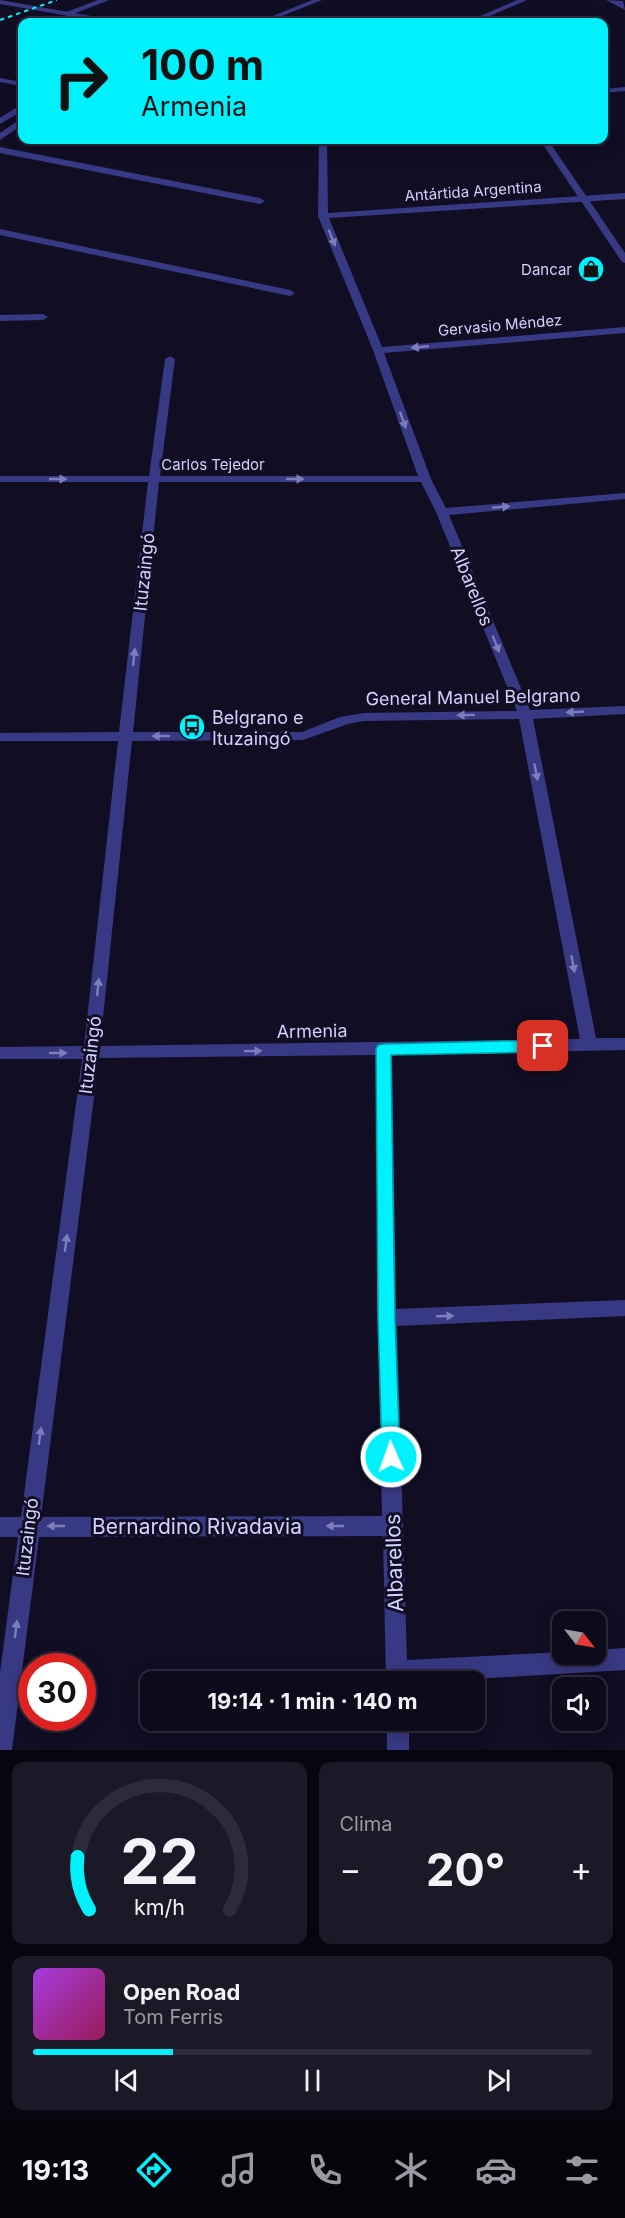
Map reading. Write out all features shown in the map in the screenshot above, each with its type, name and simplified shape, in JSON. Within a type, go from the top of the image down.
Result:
[{"type":"street","points":[[65,14],[105,0]]},
{"type":"street","points":[[271,18],[318,0]]},
{"type":"street","points":[[480,18],[523,0]]},
{"type":"street","points":[[610,0],[620,3],[625,8]]},
{"type":"street","points":[[0,2],[90,18]]},
{"type":"street","points":[[0,80],[18,83]]},
{"type":"street","points":[[608,91],[625,89]]},
{"type":"street","points":[[0,122],[18,111]]},
{"type":"street","points":[[0,137],[18,125]]},
{"type":"street","name":"Albarellos","points":[[323,144],[323,216],[378,350],[425,479],[442,512],[525,715],[589,1045]]},
{"type":"street","points":[[547,144],[625,260]]},
{"type":"street","points":[[0,150],[260,201]]},
{"type":"street","name":"Antártida Argentina","points":[[323,216],[625,196]]},
{"type":"street","points":[[0,232],[290,293]]},
{"type":"street","points":[[0,318],[43,317]]},
{"type":"street","name":"Gervasio Méndez","points":[[378,350],[625,330]]},
{"type":"street","name":"Ituzaingó","points":[[1,1750],[28,1526],[91,1053],[154,479],[170,359]]},
{"type":"street","name":"Carlos Tejedor","points":[[0,479],[425,479]]},
{"type":"street","points":[[442,512],[625,496]]},
{"type":"street","name":"General Manuel Belgrano","points":[[0,737],[303,736],[345,720],[363,717],[525,715],[625,710]]},
{"type":"street","name":"Armenia","points":[[0,1053],[625,1044]]},
{"type":"street","name":"Albarellos","points":[[384,1049],[387,1318],[397,1671]]},
{"type":"street","points":[[387,1318],[625,1308]]},
{"type":"street","name":"Bernardino Rivadavia","points":[[0,1527],[393,1526]]},
{"type":"street","points":[[473,1671],[625,1659]]},
{"type":"street","points":[[398,1731],[398,1750]]},
{"type":"railway","points":[[0,20],[57,0]]},
{"type":"place","name":"Dancar","points":[[591,269]]},
{"type":"place","name":"Belgrano e Ituzaingó","points":[[192,727]]},
{"type":"route","points":[[391,1457],[384,1049],[543,1046]]}]
